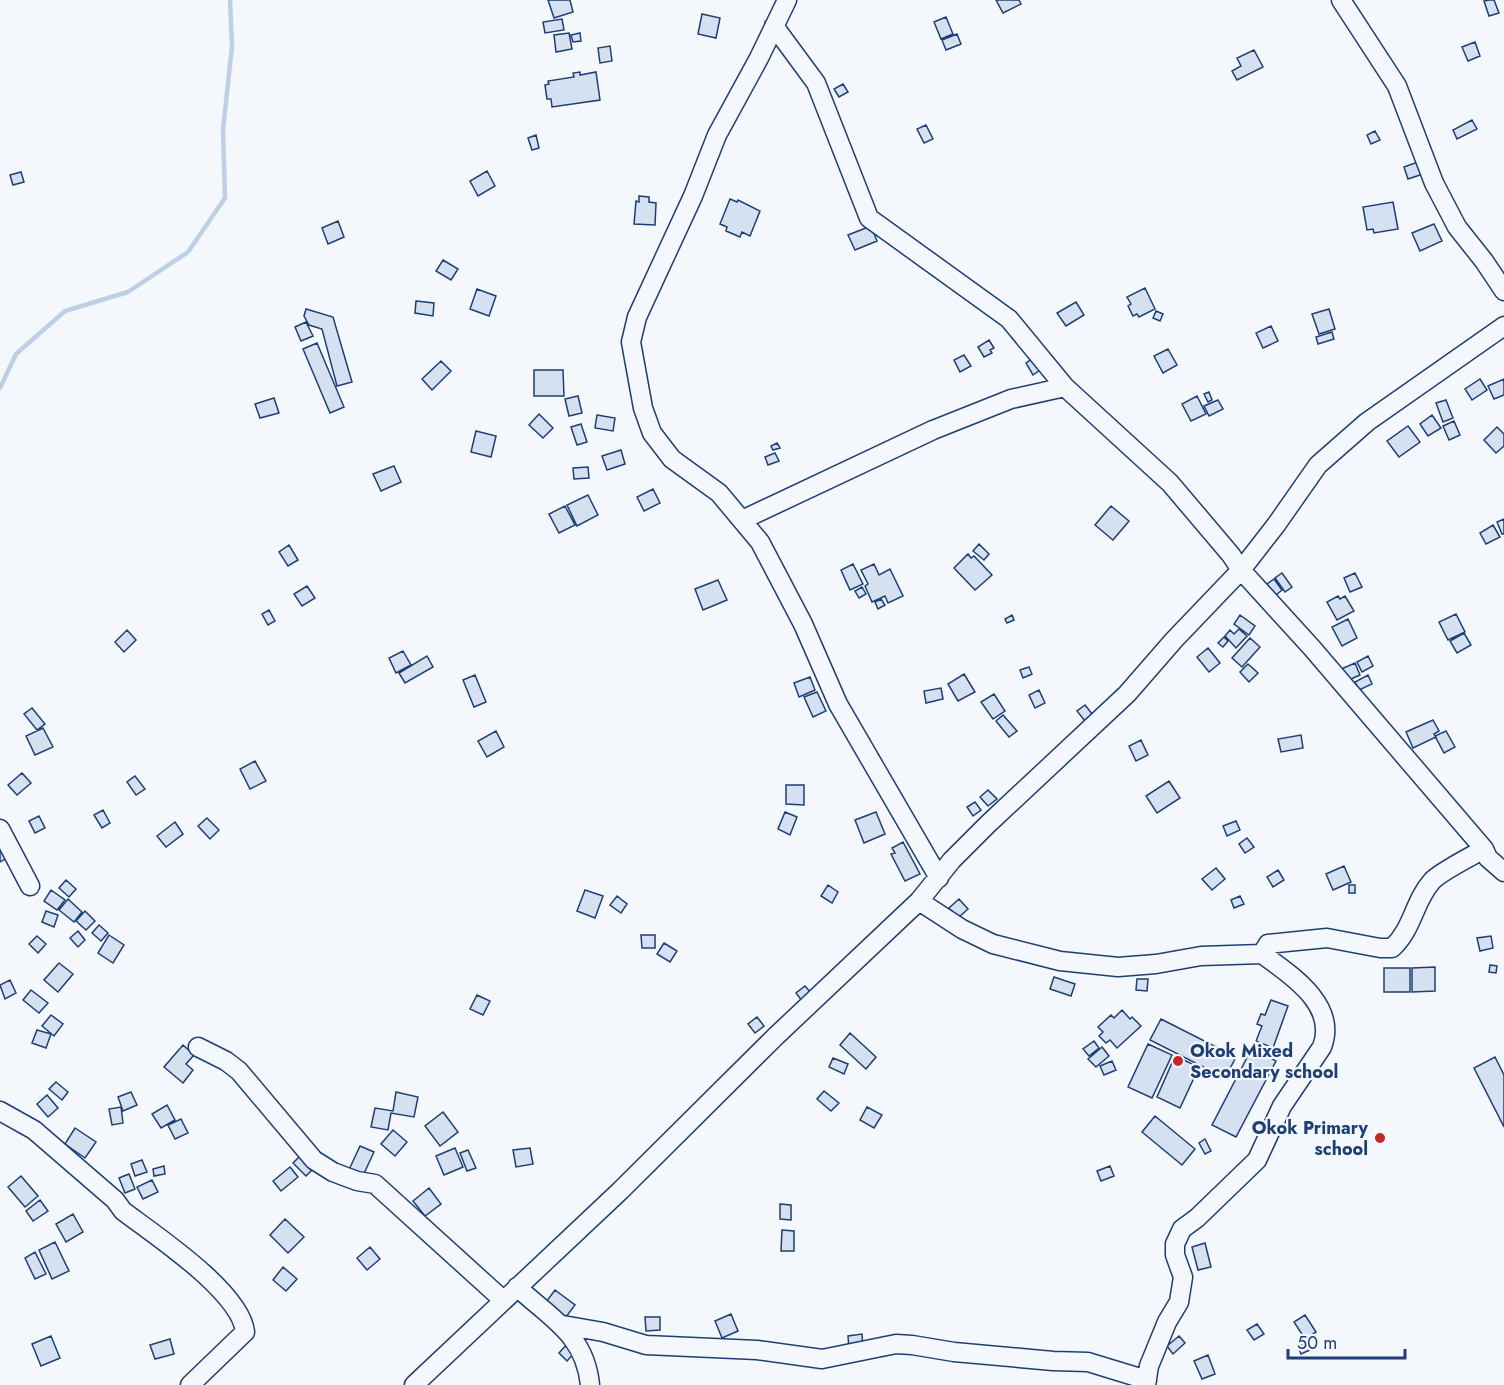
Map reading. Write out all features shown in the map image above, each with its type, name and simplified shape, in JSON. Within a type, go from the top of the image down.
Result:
[{"type":"street","points":[[787,0],[717,135],[693,196],[637,317],[631,342],[643,408],[652,433],[672,459],[719,493],[760,542],[803,624],[838,704],[939,878]]},
{"type":"street","points":[[1341,0],[1397,86],[1434,183],[1457,227],[1504,291]]},
{"type":"street","points":[[774,26],[816,83],[869,218],[1009,319],[1065,387],[1170,483],[1241,570],[1312,648],[1484,849],[1488,858],[1504,872]]},
{"type":"street","points":[[414,1385],[620,1191],[776,1036],[919,901],[952,860],[988,824],[1127,694],[1174,640],[1241,570],[1318,465],[1367,422],[1504,326]]},
{"type":"street","points":[[742,520],[933,430],[1011,399],[1065,387]]},
{"type":"street","points":[[0,829],[30,886]]},
{"type":"street","points":[[1262,954],[1268,944],[1327,938],[1380,948],[1392,948],[1408,929],[1419,903],[1433,880],[1484,849]]},
{"type":"street","points":[[563,1325],[603,1332],[646,1345],[757,1350],[822,1359],[896,1344],[954,1352],[1089,1362],[1146,1382],[1149,1366],[1167,1322],[1179,1302],[1183,1277],[1175,1255],[1175,1244],[1182,1229],[1197,1218],[1257,1160],[1282,1106],[1322,1047],[1326,1036],[1326,1023],[1303,984],[1262,954],[1201,956],[1156,964],[1118,967],[1060,962],[993,944],[962,929],[919,901]]},
{"type":"street","points":[[198,1047],[226,1061],[239,1071],[315,1160],[333,1172],[357,1181],[375,1184],[503,1300]]},
{"type":"street","points":[[0,1111],[34,1130],[115,1200],[123,1211],[201,1270],[244,1322],[245,1332],[190,1385]]},
{"type":"street","points":[[517,1287],[563,1325],[580,1349],[590,1376],[590,1385]]},
{"type":"building","points":[[548,0],[570,0],[573,12],[554,18]]},
{"type":"building","points":[[996,0],[1019,0],[1021,4],[1003,13]]},
{"type":"building","points":[[1494,0],[1499,13],[1489,16],[1484,1]]},
{"type":"building","points":[[702,14],[720,18],[716,38],[698,34]]},
{"type":"building","points":[[946,17],[953,34],[941,39],[934,22]]},
{"type":"building","points":[[562,19],[564,30],[545,33],[543,22]]},
{"type":"building","points":[[569,33],[572,49],[556,52],[554,35]]},
{"type":"building","points":[[580,33],[581,41],[573,42],[571,35]]},
{"type":"building","points":[[957,34],[961,44],[946,50],[942,40]]},
{"type":"building","points":[[1475,42],[1480,56],[1468,61],[1462,47]]},
{"type":"building","points":[[610,46],[612,61],[600,63],[598,48]]},
{"type":"building","points":[[1254,50],[1263,67],[1237,80],[1232,71],[1241,66],[1237,58]]},
{"type":"building","points":[[580,72],[580,75],[596,72],[600,100],[552,107],[551,99],[547,99],[545,85],[549,84],[548,81],[574,77],[573,73]]},
{"type":"building","points":[[843,84],[848,92],[839,97],[834,89]]},
{"type":"building","points":[[1472,120],[1477,129],[1457,139],[1453,130]]},
{"type":"building","points":[[926,125],[933,139],[924,143],[917,129]]},
{"type":"building","points":[[1375,131],[1380,140],[1371,144],[1367,135]]},
{"type":"building","points":[[536,135],[539,148],[532,150],[528,138]]},
{"type":"building","points":[[1418,162],[1423,174],[1408,179],[1404,167]]},
{"type":"building","points":[[487,171],[495,186],[478,196],[470,181]]},
{"type":"building","points":[[21,172],[24,182],[13,185],[10,175]]},
{"type":"building","points":[[639,196],[649,197],[649,202],[656,203],[655,225],[634,224],[636,201],[639,202]]},
{"type":"building","points":[[730,199],[737,202],[738,200],[760,211],[750,236],[742,232],[740,237],[726,231],[727,227],[720,224]]},
{"type":"building","points":[[1393,202],[1398,229],[1374,233],[1373,229],[1367,230],[1363,207]]},
{"type":"building","points":[[338,221],[344,237],[328,244],[322,228]]},
{"type":"building","points":[[1434,224],[1442,241],[1420,251],[1412,233]]},
{"type":"building","points":[[871,226],[877,241],[855,250],[848,235]]},
{"type":"building","points":[[443,260],[458,269],[451,280],[436,271]]},
{"type":"building","points":[[1145,288],[1155,309],[1139,317],[1137,314],[1133,316],[1127,297]]},
{"type":"building","points":[[477,289],[496,296],[489,316],[470,309]]},
{"type":"building","points":[[416,301],[434,303],[433,316],[415,313]]},
{"type":"building","points":[[1076,302],[1084,315],[1066,326],[1057,313]]},
{"type":"building","points":[[306,309],[333,317],[352,382],[337,386],[322,329],[309,325],[304,316]]},
{"type":"building","points":[[1329,309],[1335,329],[1319,334],[1312,314]]},
{"type":"building","points":[[1156,311],[1163,314],[1160,321],[1153,318]]},
{"type":"building","points":[[306,322],[313,336],[301,341],[295,327]]},
{"type":"building","points":[[1271,326],[1278,341],[1263,348],[1256,333]]},
{"type":"building","points":[[1332,332],[1334,339],[1318,344],[1316,337]]},
{"type":"building","points":[[989,340],[994,348],[990,350],[992,353],[984,357],[978,347]]},
{"type":"building","points":[[317,343],[344,407],[330,413],[303,349]]},
{"type":"building","points":[[1168,349],[1177,365],[1163,373],[1154,356]]},
{"type":"building","points":[[964,355],[971,366],[960,372],[954,360]]},
{"type":"building","points":[[1033,358],[1040,370],[1033,375],[1026,363]]},
{"type":"building","points":[[441,361],[451,371],[432,390],[422,379]]},
{"type":"building","points":[[534,370],[563,370],[564,396],[534,396]]},
{"type":"building","points":[[1480,379],[1487,390],[1472,400],[1465,389]]},
{"type":"building","points":[[1504,379],[1504,395],[1494,399],[1488,386]]},
{"type":"building","points":[[1209,392],[1212,400],[1208,402],[1204,394]]},
{"type":"building","points":[[578,396],[582,413],[569,416],[565,399]]},
{"type":"building","points":[[1197,396],[1206,414],[1191,421],[1182,404]]},
{"type":"building","points":[[274,398],[279,413],[260,418],[255,404]]},
{"type":"building","points":[[1218,400],[1223,409],[1209,416],[1204,406]]},
{"type":"building","points":[[1446,400],[1453,418],[1443,422],[1436,403]]},
{"type":"building","points":[[539,414],[553,428],[543,438],[529,425]]},
{"type":"building","points":[[597,415],[615,418],[613,431],[595,428]]},
{"type":"building","points":[[1432,415],[1441,428],[1428,436],[1420,424]]},
{"type":"building","points":[[1454,421],[1460,435],[1449,440],[1443,426]]},
{"type":"building","points":[[581,424],[587,442],[577,445],[571,427]]},
{"type":"building","points":[[1408,426],[1420,442],[1399,457],[1387,441]]},
{"type":"building","points":[[1497,427],[1504,434],[1504,446],[1496,453],[1484,440]]},
{"type":"building","points":[[476,431],[496,436],[491,457],[471,452]]},
{"type":"building","points":[[777,443],[780,448],[773,450],[771,446]]},
{"type":"building","points":[[621,450],[625,464],[607,470],[602,456]]},
{"type":"building","points":[[775,453],[779,461],[768,465],[765,457]]},
{"type":"building","points":[[394,466],[401,482],[381,491],[373,474]]},
{"type":"building","points":[[588,467],[589,478],[574,479],[573,468]]},
{"type":"building","points":[[653,489],[660,503],[644,511],[637,497]]},
{"type":"building","points":[[588,495],[598,515],[577,526],[567,505]]},
{"type":"building","points":[[565,506],[575,525],[559,533],[549,514]]},
{"type":"building","points":[[1111,506],[1129,521],[1113,540],[1095,525]]},
{"type":"building","points":[[1504,519],[1504,534],[1502,534],[1497,522]]},
{"type":"building","points":[[1493,525],[1500,537],[1486,544],[1480,533]]},
{"type":"building","points":[[979,544],[989,554],[984,560],[973,551]]},
{"type":"building","points":[[289,545],[298,560],[288,566],[279,552]]},
{"type":"building","points":[[968,554],[971,558],[974,556],[992,575],[975,590],[954,568]]},
{"type":"building","points":[[853,564],[863,584],[850,590],[841,570]]},
{"type":"building","points":[[874,564],[879,575],[890,569],[903,596],[888,603],[885,596],[872,602],[865,586],[868,584],[861,570]]},
{"type":"building","points":[[1282,573],[1292,587],[1285,592],[1275,578]]},
{"type":"building","points":[[1355,573],[1362,587],[1350,592],[1344,578]]},
{"type":"building","points":[[1274,579],[1282,590],[1275,596],[1267,584]]},
{"type":"building","points":[[718,580],[727,600],[703,610],[695,589]]},
{"type":"building","points":[[307,586],[315,598],[302,606],[294,594]]},
{"type":"building","points":[[862,587],[866,594],[859,598],[855,591]]},
{"type":"building","points":[[1338,596],[1340,599],[1345,596],[1354,611],[1337,620],[1327,602]]},
{"type":"building","points":[[881,599],[885,605],[878,609],[875,602]]},
{"type":"building","points":[[269,610],[275,621],[268,625],[262,614]]},
{"type":"building","points":[[1456,614],[1465,632],[1448,640],[1439,622]]},
{"type":"building","points":[[1012,615],[1014,620],[1007,623],[1005,619]]},
{"type":"building","points":[[1240,615],[1255,626],[1249,635],[1234,624]]},
{"type":"building","points":[[1348,619],[1357,638],[1342,646],[1332,627]]},
{"type":"building","points":[[1239,629],[1247,636],[1236,648],[1225,636],[1230,630],[1234,634]]},
{"type":"building","points":[[127,630],[136,640],[124,652],[115,642]]},
{"type":"building","points":[[1464,633],[1471,645],[1457,653],[1450,641]]},
{"type":"building","points":[[1224,637],[1228,641],[1223,647],[1218,643]]},
{"type":"building","points":[[1250,638],[1260,647],[1242,667],[1232,658]]},
{"type":"building","points":[[1208,648],[1220,663],[1209,672],[1197,657]]},
{"type":"building","points":[[403,651],[411,665],[396,673],[389,658]]},
{"type":"building","points":[[427,656],[433,667],[405,683],[399,673]]},
{"type":"building","points":[[1368,656],[1373,666],[1362,672],[1357,662]]},
{"type":"building","points":[[1355,663],[1360,675],[1344,682],[1339,670]]},
{"type":"building","points":[[1248,664],[1258,673],[1249,682],[1240,672]]},
{"type":"building","points":[[1029,667],[1032,674],[1023,678],[1020,670]]},
{"type":"building","points":[[964,674],[975,692],[958,701],[948,684]]},
{"type":"building","points":[[475,675],[486,702],[474,707],[463,680]]},
{"type":"building","points":[[1368,675],[1372,684],[1359,690],[1355,682]]},
{"type":"building","points":[[810,677],[815,690],[799,697],[794,683]]},
{"type":"building","points":[[941,688],[943,699],[926,703],[924,691]]},
{"type":"building","points":[[1039,690],[1045,703],[1035,708],[1029,695]]},
{"type":"building","points":[[817,692],[826,711],[813,717],[804,697]]},
{"type":"building","points":[[994,694],[1005,711],[993,719],[981,702]]},
{"type":"building","points":[[1085,705],[1093,715],[1085,721],[1077,711]]},
{"type":"building","points":[[32,708],[45,724],[37,730],[24,714]]},
{"type":"building","points":[[1003,715],[1017,731],[1009,737],[996,721]]},
{"type":"building","points":[[1433,720],[1439,731],[1434,734],[1436,737],[1413,748],[1406,732]]},
{"type":"building","points":[[43,728],[53,747],[35,755],[26,736]]},
{"type":"building","points":[[496,731],[504,747],[487,757],[478,741]]},
{"type":"building","points":[[1446,731],[1455,747],[1444,753],[1435,736]]},
{"type":"building","points":[[1301,735],[1303,748],[1281,752],[1278,739]]},
{"type":"building","points":[[1141,740],[1148,755],[1136,761],[1129,746]]},
{"type":"building","points":[[255,761],[266,781],[250,789],[240,769]]},
{"type":"building","points":[[22,773],[31,783],[17,795],[8,785]]},
{"type":"building","points":[[135,776],[145,789],[136,795],[127,782]]},
{"type":"building","points":[[1169,781],[1180,798],[1157,813],[1146,796]]},
{"type":"building","points":[[786,785],[804,785],[804,805],[786,804]]},
{"type":"building","points":[[988,790],[997,799],[988,806],[980,797]]},
{"type":"building","points":[[975,802],[981,810],[973,816],[967,807]]},
{"type":"building","points":[[103,810],[110,823],[102,828],[94,815]]},
{"type":"building","points":[[785,812],[797,817],[790,835],[778,829]]},
{"type":"building","points":[[876,812],[885,834],[864,843],[855,820]]},
{"type":"building","points":[[39,816],[45,828],[35,833],[29,821]]},
{"type":"building","points":[[207,818],[219,830],[210,839],[198,826]]},
{"type":"building","points":[[1236,821],[1240,830],[1227,836],[1223,826]]},
{"type":"building","points":[[175,822],[183,834],[166,847],[157,836]]},
{"type":"building","points":[[1247,838],[1254,847],[1245,853],[1239,844]]},
{"type":"building","points":[[0,839],[9,857],[0,862]]},
{"type":"building","points":[[903,842],[920,874],[905,881],[891,854],[895,853],[892,848]]},
{"type":"building","points":[[1344,866],[1351,882],[1333,890],[1326,874]]},
{"type":"building","points":[[1216,868],[1225,879],[1212,890],[1202,879]]},
{"type":"building","points":[[1278,870],[1284,880],[1273,887],[1267,877]]},
{"type":"building","points":[[66,880],[76,889],[69,897],[59,888]]},
{"type":"building","points":[[828,885],[838,892],[832,903],[821,896]]},
{"type":"building","points":[[1349,885],[1355,885],[1355,893],[1349,893]]},
{"type":"building","points":[[51,890],[65,900],[57,910],[44,901]]},
{"type":"building","points":[[585,890],[603,896],[595,918],[577,911]]},
{"type":"building","points":[[617,896],[627,904],[621,913],[610,905]]},
{"type":"building","points":[[1240,896],[1244,904],[1234,908],[1231,900]]},
{"type":"building","points":[[68,899],[82,912],[74,922],[59,910]]},
{"type":"building","points":[[959,899],[968,909],[958,918],[949,908]]},
{"type":"building","points":[[46,911],[58,915],[54,927],[42,922]]},
{"type":"building","points":[[85,911],[95,921],[86,930],[76,921]]},
{"type":"building","points":[[99,925],[108,933],[101,941],[92,933]]},
{"type":"building","points":[[78,931],[85,940],[78,947],[70,938]]},
{"type":"building","points":[[109,935],[124,945],[113,963],[98,953]]},
{"type":"building","points":[[641,935],[655,935],[655,948],[642,948]]},
{"type":"building","points":[[37,936],[46,944],[38,953],[29,944]]},
{"type":"building","points":[[1491,936],[1493,948],[1480,951],[1477,938]]},
{"type":"building","points":[[664,943],[677,951],[670,962],[657,954]]},
{"type":"building","points":[[59,963],[73,974],[58,992],[44,980]]},
{"type":"building","points":[[1490,965],[1497,966],[1496,973],[1489,972]]},
{"type":"building","points":[[1435,967],[1435,991],[1412,992],[1412,968]]},
{"type":"building","points":[[1384,968],[1410,968],[1410,992],[1384,992]]},
{"type":"building","points":[[1054,977],[1075,984],[1071,996],[1050,989]]},
{"type":"building","points":[[1137,979],[1148,979],[1147,991],[1136,990]]},
{"type":"building","points":[[10,980],[16,993],[5,999],[0,985]]},
{"type":"building","points":[[805,986],[812,994],[802,1001],[796,993]]},
{"type":"building","points":[[31,990],[48,1003],[39,1013],[23,1000]]},
{"type":"building","points":[[477,995],[490,1001],[483,1015],[470,1009]]},
{"type":"building","points":[[1271,1000],[1288,1006],[1273,1048],[1256,1041],[1262,1026],[1257,1024],[1261,1014],[1265,1015]]},
{"type":"building","points":[[1122,1010],[1141,1026],[1117,1048],[1110,1040],[1106,1043],[1099,1036],[1103,1032],[1098,1027],[1111,1015],[1114,1018]]},
{"type":"building","points":[[51,1015],[63,1024],[54,1036],[42,1026]]},
{"type":"building","points":[[757,1017],[764,1026],[755,1033],[748,1024]]},
{"type":"building","points":[[1161,1019],[1236,1057],[1225,1078],[1150,1040]]},
{"type":"building","points":[[37,1030],[51,1034],[46,1048],[32,1043]]},
{"type":"building","points":[[850,1033],[876,1057],[866,1069],[840,1045]]},
{"type":"building","points":[[1094,1041],[1099,1048],[1089,1056],[1083,1049]]},
{"type":"building","points":[[1148,1044],[1172,1055],[1152,1098],[1128,1087]]},
{"type":"building","points":[[183,1045],[194,1055],[186,1064],[193,1070],[183,1083],[164,1067]]},
{"type":"building","points":[[1102,1047],[1109,1056],[1096,1067],[1088,1059]]},
{"type":"building","points":[[1252,1048],[1276,1061],[1236,1137],[1212,1125]]},
{"type":"building","points":[[1175,1056],[1199,1067],[1180,1108],[1157,1097]]},
{"type":"building","points":[[1495,1057],[1504,1075],[1504,1127],[1474,1068]]},
{"type":"building","points":[[833,1058],[848,1064],[844,1074],[829,1067]]},
{"type":"building","points":[[1112,1061],[1116,1070],[1104,1075],[1100,1066]]},
{"type":"building","points":[[56,1082],[68,1092],[62,1100],[49,1089]]},
{"type":"building","points":[[824,1091],[839,1103],[831,1111],[817,1099]]},
{"type":"building","points":[[131,1092],[137,1105],[123,1111],[118,1097]]},
{"type":"building","points":[[396,1092],[418,1097],[414,1117],[391,1113],[388,1130],[371,1127],[375,1108],[393,1111]]},
{"type":"building","points":[[47,1095],[58,1108],[48,1117],[37,1104]]},
{"type":"building","points":[[167,1105],[175,1120],[161,1128],[152,1114]]},
{"type":"building","points":[[121,1107],[123,1123],[112,1125],[109,1109]]},
{"type":"building","points":[[867,1107],[882,1115],[874,1128],[860,1120]]},
{"type":"building","points":[[443,1112],[458,1132],[440,1146],[425,1126]]},
{"type":"building","points":[[1155,1116],[1195,1149],[1182,1165],[1142,1132]]},
{"type":"building","points":[[181,1119],[188,1133],[175,1139],[168,1125]]},
{"type":"building","points":[[75,1128],[96,1142],[85,1158],[65,1144]]},
{"type":"building","points":[[393,1130],[407,1142],[395,1156],[381,1144]]},
{"type":"building","points":[[1205,1139],[1211,1151],[1205,1154],[1199,1143]]},
{"type":"building","points":[[360,1146],[374,1152],[361,1180],[347,1174]]},
{"type":"building","points":[[455,1148],[463,1167],[444,1175],[436,1156]]},
{"type":"building","points":[[530,1148],[533,1164],[516,1167],[513,1150]]},
{"type":"building","points":[[468,1150],[476,1168],[467,1171],[460,1153]]},
{"type":"building","points":[[303,1153],[315,1167],[306,1176],[293,1163]]},
{"type":"building","points":[[142,1160],[147,1172],[135,1176],[131,1164]]},
{"type":"building","points":[[164,1166],[165,1174],[154,1176],[153,1169]]},
{"type":"building","points":[[1110,1166],[1114,1176],[1101,1181],[1097,1171]]},
{"type":"building","points":[[290,1167],[298,1177],[281,1191],[273,1181]]},
{"type":"building","points":[[129,1174],[135,1189],[125,1193],[119,1178]]},
{"type":"building","points":[[21,1176],[38,1196],[25,1207],[8,1187]]},
{"type":"building","points":[[152,1180],[158,1192],[143,1199],[137,1187]]},
{"type":"building","points":[[429,1188],[441,1204],[425,1216],[413,1201]]},
{"type":"building","points":[[40,1200],[48,1211],[33,1221],[26,1211]]},
{"type":"building","points":[[780,1204],[791,1205],[791,1220],[780,1219]]},
{"type":"building","points":[[73,1214],[83,1232],[66,1242],[56,1224]]},
{"type":"building","points":[[285,1219],[304,1237],[288,1253],[270,1235]]},
{"type":"building","points":[[782,1230],[794,1231],[794,1251],[781,1251]]},
{"type":"building","points":[[55,1242],[69,1271],[52,1279],[39,1250]]},
{"type":"building","points":[[1205,1243],[1211,1267],[1198,1270],[1192,1247]]},
{"type":"building","points":[[370,1247],[380,1259],[367,1270],[357,1258]]},
{"type":"building","points":[[35,1252],[46,1274],[35,1279],[25,1258]]},
{"type":"building","points":[[283,1267],[297,1279],[286,1291],[273,1280]]},
{"type":"building","points":[[555,1290],[575,1305],[563,1321],[543,1306]]},
{"type":"building","points":[[731,1314],[738,1331],[722,1338],[715,1321]]},
{"type":"building","points":[[1305,1315],[1316,1332],[1305,1339],[1294,1322]]},
{"type":"building","points":[[645,1317],[660,1317],[660,1330],[646,1331]]},
{"type":"building","points":[[1257,1324],[1264,1334],[1254,1340],[1247,1330]]},
{"type":"building","points":[[862,1334],[863,1348],[849,1349],[848,1336]]},
{"type":"building","points":[[51,1336],[60,1358],[41,1366],[32,1344]]},
{"type":"building","points":[[1179,1336],[1185,1343],[1173,1354],[1167,1346]]},
{"type":"building","points":[[170,1339],[174,1354],[155,1359],[150,1345]]},
{"type":"building","points":[[1309,1342],[1312,1349],[1301,1354],[1298,1347]]},
{"type":"building","points":[[568,1343],[576,1351],[567,1361],[559,1353]]},
{"type":"building","points":[[1208,1355],[1215,1374],[1202,1379],[1194,1361]]},
{"type":"waterway","points":[[0,388],[16,354],[65,311],[128,292],[188,252],[225,198],[223,130],[232,46],[230,0]]},
{"type":"place","name":"Okok Mixed Secondary school","points":[[1178,1061]]},
{"type":"place","name":"Okok Primary school","points":[[1380,1138]]}]
